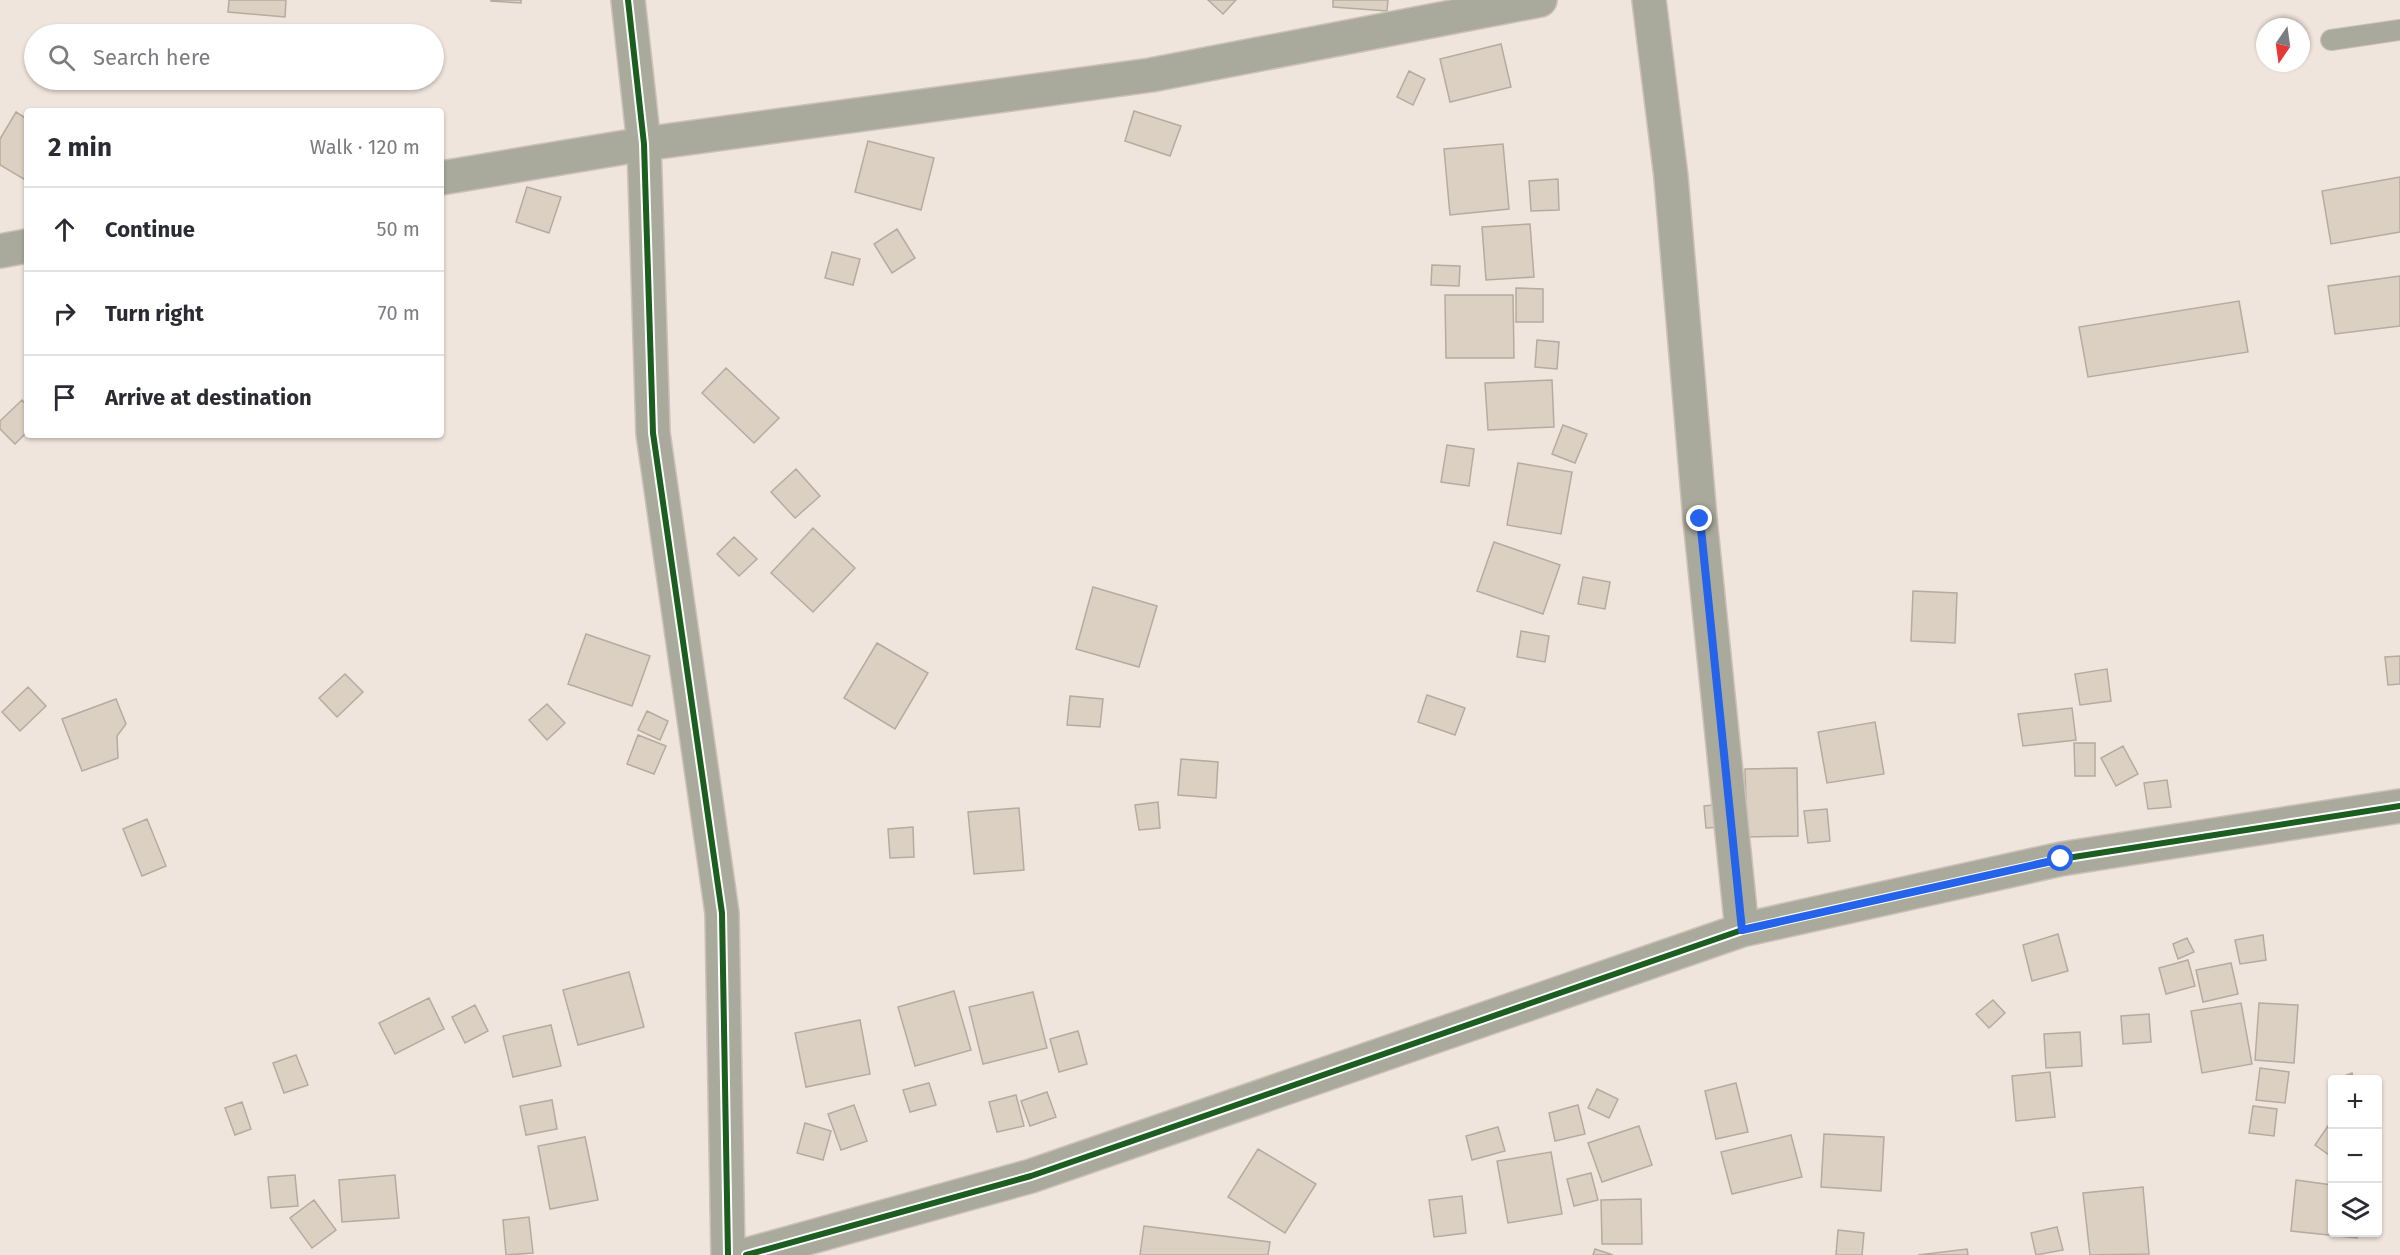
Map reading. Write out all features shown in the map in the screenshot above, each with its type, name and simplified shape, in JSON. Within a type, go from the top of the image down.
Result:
[{"type":"street","points":[[628,0],[644,144],[653,433],[722,913],[728,1255]]},
{"type":"street","points":[[444,177],[644,144],[1151,75],[1540,0]]},
{"type":"street","points":[[1649,0],[1671,177],[1700,519],[1742,930]]},
{"type":"street","points":[[0,251],[24,247]]},
{"type":"street","points":[[746,1255],[1031,1176],[1742,930],[2061,859],[2400,806]]},
{"type":"lane","points":[[2331,40],[2400,30]]},
{"type":"building","points":[[229,0],[286,0],[285,17],[228,12]]},
{"type":"building","points":[[521,0],[521,3],[491,1]]},
{"type":"building","points":[[1208,0],[1236,0],[1223,14]]},
{"type":"building","points":[[1333,0],[1388,0],[1387,11],[1333,7]]},
{"type":"building","points":[[1501,44],[1511,87],[1450,102],[1440,59]]},
{"type":"building","points":[[1409,71],[1425,79],[1413,105],[1397,97]]},
{"type":"building","points":[[1134,111],[1181,126],[1170,156],[1125,141]]},
{"type":"building","points":[[16,112],[24,117],[24,179],[0,165],[0,139]]},
{"type":"building","points":[[868,141],[934,158],[921,210],[855,192]]},
{"type":"building","points":[[1503,144],[1509,209],[1450,215],[1444,149]]},
{"type":"building","points":[[2400,177],[2400,232],[2331,244],[2322,191]]},
{"type":"building","points":[[1558,179],[1559,210],[1531,211],[1529,181]]},
{"type":"building","points":[[527,187],[561,197],[549,233],[516,222]]},
{"type":"building","points":[[1530,224],[1534,277],[1486,280],[1482,227]]},
{"type":"building","points":[[897,229],[915,258],[892,273],[874,244]]},
{"type":"building","points":[[832,252],[860,259],[853,285],[825,278]]},
{"type":"building","points":[[1432,265],[1460,266],[1459,286],[1431,285]]},
{"type":"building","points":[[2400,276],[2400,326],[2335,334],[2328,286]]},
{"type":"building","points":[[1516,288],[1543,289],[1543,322],[1516,322]]},
{"type":"building","points":[[1445,295],[1513,295],[1514,358],[1446,358]]},
{"type":"building","points":[[2239,301],[2248,352],[2088,377],[2079,327]]},
{"type":"building","points":[[1537,340],[1559,342],[1557,369],[1535,367]]},
{"type":"building","points":[[726,368],[779,418],[754,443],[702,393]]},
{"type":"building","points":[[1552,380],[1554,427],[1488,430],[1485,383]]},
{"type":"building","points":[[22,400],[24,402],[24,435],[15,444],[0,429],[0,421]]},
{"type":"building","points":[[1563,425],[1587,434],[1575,463],[1552,454]]},
{"type":"building","points":[[1447,445],[1474,449],[1469,486],[1441,482]]},
{"type":"building","points":[[1518,463],[1572,472],[1561,534],[1507,525]]},
{"type":"building","points":[[796,469],[820,496],[795,518],[771,492]]},
{"type":"building","points":[[813,528],[855,568],[813,612],[771,573]]},
{"type":"building","points":[[734,537],[757,559],[739,576],[717,554]]},
{"type":"building","points":[[1494,542],[1560,565],[1543,614],[1477,591]]},
{"type":"building","points":[[1583,577],[1610,582],[1605,609],[1578,604]]},
{"type":"building","points":[[1093,587],[1157,606],[1139,667],[1076,649]]},
{"type":"building","points":[[1913,591],[1957,593],[1955,643],[1911,641]]},
{"type":"building","points":[[1521,631],[1549,636],[1545,662],[1517,657]]},
{"type":"building","points":[[586,634],[650,656],[632,706],[568,684]]},
{"type":"building","points":[[877,643],[928,673],[895,729],[844,698]]},
{"type":"building","points":[[2400,656],[2400,684],[2388,685],[2385,657]]},
{"type":"building","points":[[2107,669],[2111,701],[2080,705],[2075,674]]},
{"type":"building","points":[[345,674],[363,692],[337,717],[319,698]]},
{"type":"building","points":[[28,687],[46,706],[20,731],[2,712]]},
{"type":"building","points":[[1427,695],[1465,708],[1455,735],[1418,722]]},
{"type":"building","points":[[1070,696],[1103,699],[1100,727],[1067,725]]},
{"type":"building","points":[[116,699],[126,724],[117,736],[118,758],[82,771],[62,719]]},
{"type":"building","points":[[547,704],[565,723],[547,740],[529,720]]},
{"type":"building","points":[[2072,708],[2076,740],[2023,746],[2018,714]]},
{"type":"building","points":[[647,711],[668,721],[660,740],[638,730]]},
{"type":"building","points":[[1875,722],[1884,774],[1827,783],[1818,732]]},
{"type":"building","points":[[638,735],[666,746],[654,774],[627,764]]},
{"type":"building","points":[[2074,743],[2095,743],[2095,776],[2075,776]]},
{"type":"building","points":[[2123,746],[2138,774],[2116,786],[2101,758]]},
{"type":"building","points":[[1181,759],[1218,762],[1216,798],[1178,795]]},
{"type":"building","points":[[1797,768],[1798,836],[1747,837],[1745,769]]},
{"type":"building","points":[[2167,780],[2171,807],[2148,809],[2144,783]]},
{"type":"building","points":[[1158,802],[1160,828],[1139,830],[1135,805]]},
{"type":"building","points":[[1723,804],[1725,827],[1706,828],[1704,806]]},
{"type":"building","points":[[1019,808],[1024,870],[974,874],[968,812]]},
{"type":"building","points":[[1827,809],[1830,841],[1808,843],[1804,811]]},
{"type":"building","points":[[147,819],[166,866],[142,876],[123,829]]},
{"type":"building","points":[[913,827],[914,857],[890,858],[888,829]]},
{"type":"building","points":[[2058,934],[2068,971],[2032,981],[2023,945]]},
{"type":"building","points":[[2263,935],[2266,960],[2240,964],[2235,940]]},
{"type":"building","points":[[2187,938],[2194,952],[2178,959],[2173,944]]},
{"type":"building","points":[[2188,960],[2195,986],[2166,994],[2159,968]]},
{"type":"building","points":[[2231,963],[2238,994],[2203,1002],[2196,970]]},
{"type":"building","points":[[629,972],[644,1027],[578,1045],[563,990]]},
{"type":"building","points":[[954,991],[971,1050],[915,1066],[898,1007]]},
{"type":"building","points":[[1033,992],[1047,1048],[983,1064],[969,1007]]},
{"type":"building","points":[[429,998],[444,1029],[395,1054],[379,1023]]},
{"type":"building","points":[[1993,1000],[2005,1013],[1989,1028],[1976,1014]]},
{"type":"building","points":[[2241,1003],[2252,1064],[2202,1073],[2191,1011]]},
{"type":"building","points":[[2259,1003],[2298,1005],[2294,1063],[2255,1060]]},
{"type":"building","points":[[475,1005],[488,1031],[465,1043],[452,1017]]},
{"type":"building","points":[[2149,1014],[2151,1042],[2123,1044],[2121,1016]]},
{"type":"building","points":[[860,1020],[870,1074],[806,1087],[795,1033]]},
{"type":"building","points":[[551,1025],[561,1066],[513,1077],[503,1036]]},
{"type":"building","points":[[1078,1031],[1087,1064],[1059,1072],[1050,1039]]},
{"type":"building","points":[[2080,1032],[2082,1066],[2046,1068],[2044,1034]]},
{"type":"building","points":[[296,1055],[308,1085],[284,1093],[273,1063]]},
{"type":"building","points":[[2260,1068],[2289,1072],[2285,1103],[2256,1100]]},
{"type":"building","points":[[2050,1072],[2055,1117],[2016,1121],[2012,1076]]},
{"type":"building","points":[[929,1083],[936,1105],[910,1112],[903,1090]]},
{"type":"building","points":[[1736,1083],[1748,1132],[1716,1139],[1705,1091]]},
{"type":"building","points":[[1597,1089],[1618,1099],[1609,1118],[1588,1108]]},
{"type":"building","points":[[1047,1092],[1056,1117],[1030,1126],[1021,1101]]},
{"type":"building","points":[[1016,1095],[1024,1126],[997,1132],[989,1102]]},
{"type":"building","points":[[552,1100],[557,1129],[526,1135],[520,1106]]},
{"type":"building","points":[[242,1102],[251,1129],[235,1135],[225,1108]]},
{"type":"building","points":[[854,1105],[867,1141],[841,1150],[828,1114]]},
{"type":"building","points":[[1578,1105],[1585,1134],[1555,1141],[1549,1113]]},
{"type":"building","points":[[2253,1106],[2277,1109],[2274,1136],[2249,1133]]},
{"type":"building","points":[[805,1123],[831,1131],[823,1160],[797,1153]]},
{"type":"building","points":[[1639,1126],[1652,1165],[1602,1182],[1588,1143]]},
{"type":"building","points":[[2328,1126],[2328,1154],[2315,1145]]},
{"type":"building","points":[[1498,1127],[1505,1151],[1472,1160],[1466,1136]]},
{"type":"building","points":[[1824,1134],[1884,1137],[1881,1191],[1821,1187]]},
{"type":"building","points":[[1791,1135],[1802,1177],[1732,1194],[1721,1152]]},
{"type":"building","points":[[585,1137],[598,1200],[550,1209],[538,1146]]},
{"type":"building","points":[[1258,1149],[1316,1184],[1285,1233],[1228,1197]]},
{"type":"building","points":[[1551,1152],[1562,1214],[1508,1223],[1497,1161]]},
{"type":"building","points":[[1591,1173],[1598,1200],[1574,1206],[1567,1179]]},
{"type":"building","points":[[295,1175],[298,1206],[271,1208],[268,1177]]},
{"type":"building","points":[[395,1175],[399,1218],[342,1222],[339,1180]]},
{"type":"building","points":[[2296,1180],[2328,1184],[2328,1235],[2291,1231]]},
{"type":"building","points":[[2143,1187],[2149,1254],[2090,1255],[2083,1193]]},
{"type":"building","points":[[1462,1196],[1466,1233],[1434,1237],[1429,1200]]},
{"type":"building","points":[[1641,1199],[1642,1244],[1602,1244],[1601,1200]]},
{"type":"building","points":[[314,1200],[336,1230],[312,1248],[290,1218]]},
{"type":"building","points":[[529,1217],[533,1253],[506,1255],[503,1220]]},
{"type":"building","points":[[1144,1226],[1270,1242],[1268,1255],[1140,1255]]},
{"type":"building","points":[[2057,1227],[2063,1250],[2036,1255],[2031,1233]]},
{"type":"building","points":[[1838,1230],[1864,1233],[1862,1255],[1836,1255]]},
{"type":"building","points":[[1595,1249],[1613,1255],[1593,1255]]},
{"type":"building","points":[[1967,1249],[1968,1255],[1918,1255]]},
{"type":"cycle path","points":[[628,0],[644,144],[653,433],[722,913],[728,1255]]},
{"type":"cycle path","points":[[746,1255],[1031,1176],[1742,930],[2061,859],[2400,806]]},
{"type":"route","points":[[1700,519],[1742,930],[2061,859]]}]
